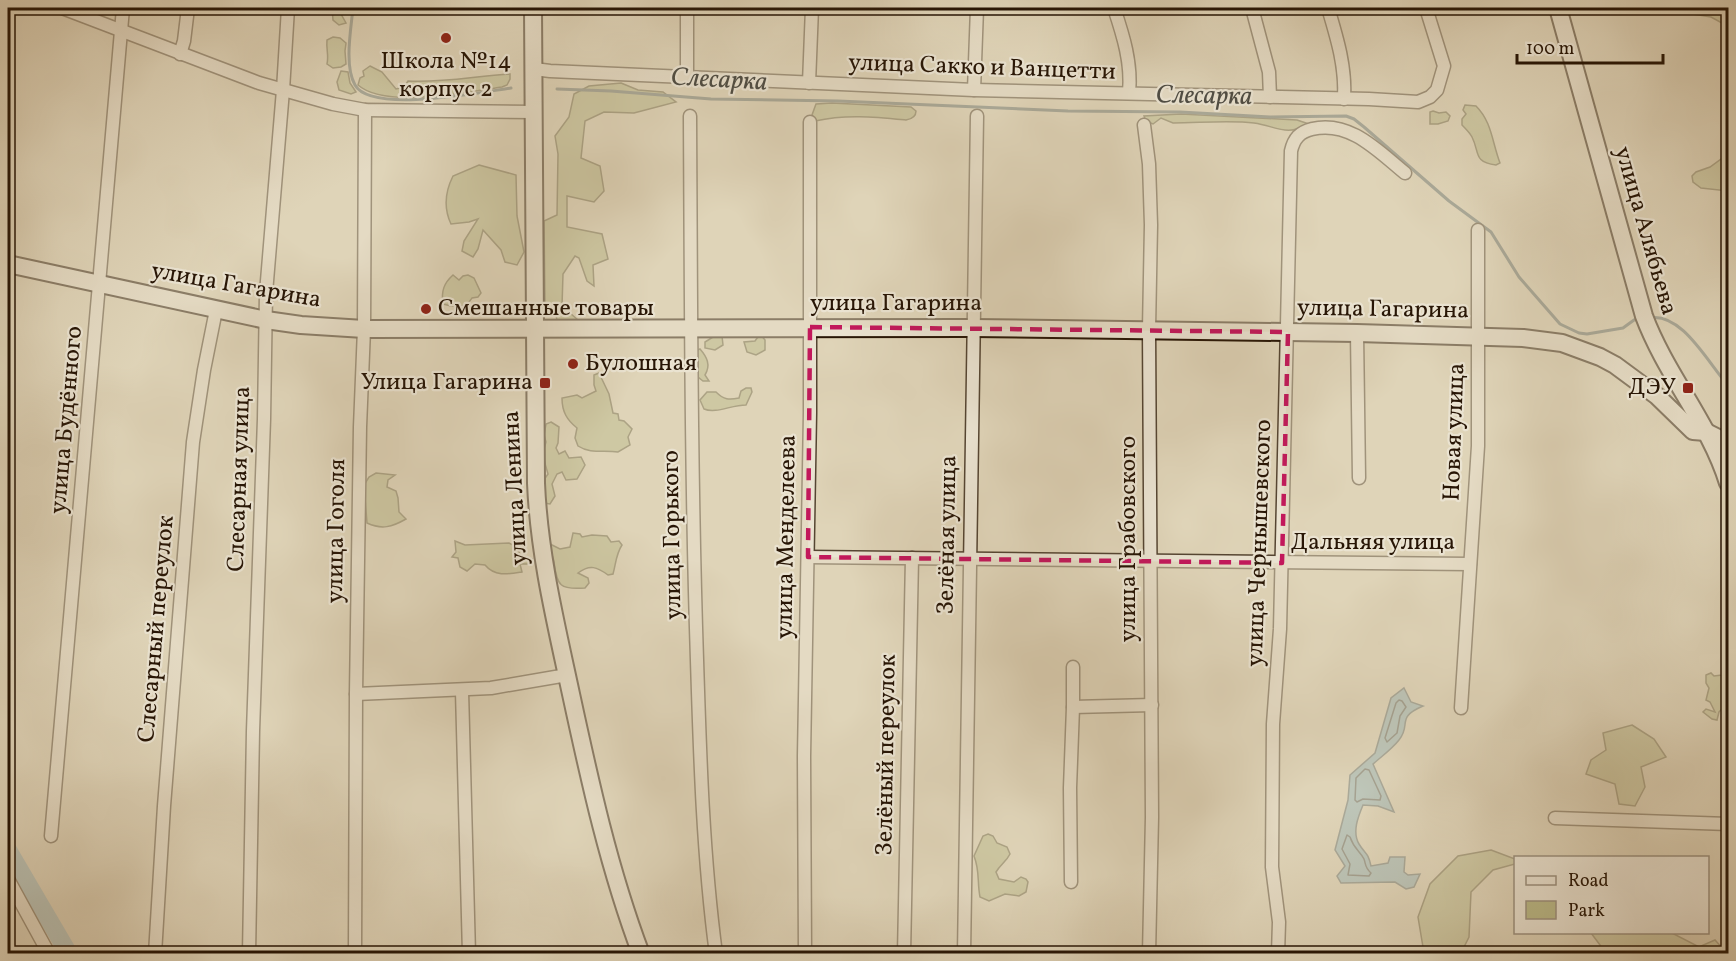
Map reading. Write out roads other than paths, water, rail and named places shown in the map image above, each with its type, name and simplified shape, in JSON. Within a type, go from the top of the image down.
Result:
[{"type":"main road","name":"улица Ленина","points":[[533,8],[538,524],[546,577],[604,840],[641,954]]},
{"type":"main road","name":"улица Алябьева","points":[[1558,8],[1638,297],[1652,336],[1706,432]]},
{"type":"main road","name":"улица Гагарина","points":[[8,264],[266,320],[364,329],[810,327],[1149,329],[1357,333],[1542,340],[1580,349],[1616,365],[1657,396],[1693,431],[1706,432]]},
{"type":"main road","points":[[1657,396],[1672,397],[1677,391],[1678,383]]},
{"type":"main road","points":[[1706,432],[1728,443]]},
{"type":"main road","points":[[1706,432],[1728,483]]},
{"type":"street","points":[[62,8],[259,84],[333,104],[365,110],[534,112]]},
{"type":"street","name":"улица Будённого","points":[[51,836],[123,8]]},
{"type":"street","points":[[180,54],[188,8]]},
{"type":"street","name":"Слесарная улица","points":[[249,954],[253,731],[267,286],[288,8]]},
{"type":"street","points":[[687,8],[687,78]]},
{"type":"street","points":[[809,83],[812,8]]},
{"type":"street","points":[[974,90],[976,8]]},
{"type":"street","points":[[1114,8],[1128,57],[1129,93]]},
{"type":"street","points":[[1252,8],[1269,72],[1270,97]]},
{"type":"street","points":[[1328,8],[1341,56],[1344,99]]},
{"type":"street","name":"улица Сакко и Ванцетти","points":[[534,69],[974,90],[1418,102],[1430,97],[1437,90],[1444,66],[1426,8]]},
{"type":"street","name":"улица Гоголя","points":[[355,954],[356,694],[360,427],[364,329],[365,110]]},
{"type":"street","name":"улица Горького","points":[[690,116],[693,555],[707,879],[716,954]]},
{"type":"street","name":"Зелёная улица","points":[[964,954],[976,116]]},
{"type":"street","name":"улица Менделеева","points":[[804,954],[810,122]]},
{"type":"street","name":"улица Грабовского","points":[[1144,125],[1150,186],[1152,817],[1149,954]]},
{"type":"street","name":"улица Чернышевского","points":[[1278,954],[1279,922],[1272,877],[1272,753],[1280,630],[1291,151],[1298,135],[1310,130],[1326,127],[1344,130],[1365,142],[1405,173]]},
{"type":"street","name":"Новая улица","points":[[1461,708],[1478,446],[1480,337],[1478,230]]},
{"type":"street","name":"Слесарный переулок","points":[[155,954],[164,806],[193,442],[216,310]]},
{"type":"street","points":[[1357,333],[1359,478]]},
{"type":"street","name":"Дальняя улица","points":[[808,557],[1470,564]]},
{"type":"street","name":"Зелёный переулок","points":[[904,954],[912,558]]},
{"type":"street","points":[[1071,882],[1070,788],[1073,667]]},
{"type":"street","points":[[356,694],[462,690],[524,684],[567,675]]},
{"type":"street","points":[[462,690],[469,954]]},
{"type":"street","points":[[1073,707],[1152,705]]},
{"type":"street","points":[[1555,818],[1728,824]]},
{"type":"street","points":[[8,879],[49,954]]},
{"type":"water","points":[[1404,688],[1411,702],[1423,706],[1409,714],[1399,740],[1373,764],[1394,812],[1378,806],[1363,805],[1356,835],[1371,866],[1388,863],[1390,857],[1405,857],[1404,872],[1408,875],[1420,874],[1414,887],[1406,889],[1395,882],[1341,883],[1337,876],[1345,866],[1335,850],[1348,800],[1350,775],[1375,753],[1391,698]]},
{"type":"waterway","name":"Слесарка","points":[[353,8],[349,47],[350,68],[355,85],[365,94],[404,100],[511,88]]},
{"type":"waterway","name":"Слесарка","points":[[557,89],[711,99],[838,101],[1068,111],[1180,112],[1270,117],[1346,116],[1354,119],[1449,201],[1491,232],[1519,277],[1560,324],[1579,333],[1587,334],[1623,328],[1634,320],[1640,319]]},
{"type":"waterway","name":"Слесарка","points":[[1649,318],[1661,318],[1673,323],[1683,331],[1694,341],[1728,385]]},
{"type":"waterway","points":[[8,850],[69,954]]},
{"type":"place","name":"Школа №14 корпус 2","points":[[446,38]]},
{"type":"place","name":"Смешанные товары","points":[[426,309]]},
{"type":"place","name":"Булошная","points":[[573,364]]},
{"type":"place","name":"Улица Гагарина","points":[[545,383]]},
{"type":"place","name":"ДЭУ","points":[[1688,388]]}]
